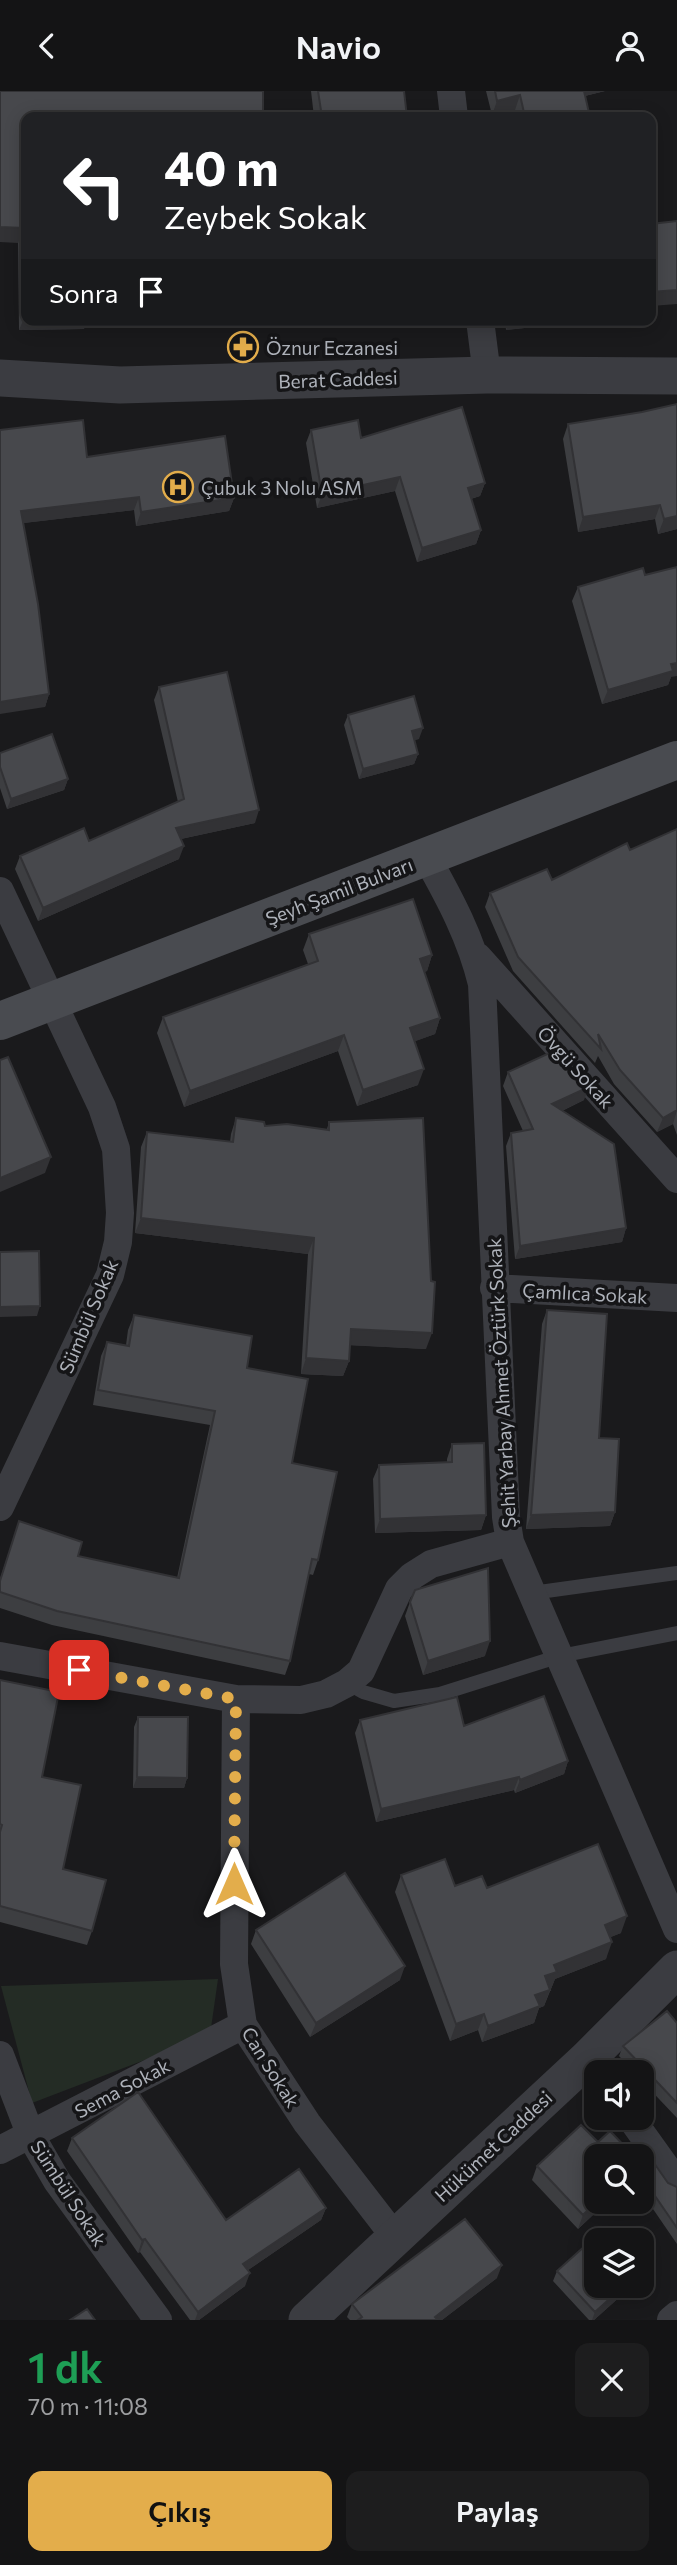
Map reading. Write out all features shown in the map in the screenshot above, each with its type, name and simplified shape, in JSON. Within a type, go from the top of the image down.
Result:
[{"type":"main road","name":"Şeyh Şamil Bulvarı","points":[[0,1021],[677,760]]},
{"type":"street","points":[[451,91],[453,112]]},
{"type":"street","points":[[481,326],[487,375]]},
{"type":"street","name":"Berat Caddesi","points":[[0,378],[120,385],[487,375],[677,376]]},
{"type":"street","name":"Şehit Yarbay Ahmet Öztürk Sokak","points":[[427,858],[459,916],[475,954],[484,1006],[494,1288],[506,1517],[510,1542],[677,1929]]},
{"type":"street","name":"Sümbül Sokak","points":[[0,891],[102,1107],[116,1149],[120,1180],[118,1242],[110,1275],[0,1507]]},
{"type":"street","name":"Övgü Sokak","points":[[475,954],[677,1179]]},
{"type":"street","name":"Çamlıca Sokak","points":[[494,1288],[677,1298]]},
{"type":"street","points":[[0,1656],[236,1699],[301,1700],[326,1693],[346,1683],[361,1671],[372,1653],[399,1589],[412,1576],[431,1564],[510,1542]]},
{"type":"street","name":"Can Sokak","points":[[236,1699],[234,1963],[243,2025],[307,2123],[395,2237]]},
{"type":"street","name":"Hükümet Caddesi","points":[[597,2060],[677,1969]]},
{"type":"street","name":"Sema Sokak","points":[[0,2150],[243,2025]]},
{"type":"street","name":"Sümbül Sokak","points":[[0,2055],[31,2136],[74,2208],[158,2320]]},
{"type":"street","name":"Hükümet Caddesi","points":[[307,2320],[395,2237],[584,2073]]},
{"type":"street","points":[[638,2130],[677,2183]]},
{"type":"street","points":[[671,2320],[677,2315]]},
{"type":"lane","points":[[532,1593],[677,1573]]},
{"type":"lane","points":[[346,1683],[363,1692],[394,1701],[440,1694],[559,1656],[677,1633]]},
{"type":"shaded area","points":[[218,1979],[210,2035],[32,2103],[1,1986]]},
{"type":"building","points":[[0,91],[263,91],[263,112],[21,112],[21,228],[0,227]]},
{"type":"building","points":[[318,91],[404,91],[406,112],[321,112]]},
{"type":"building","points":[[495,91],[584,91],[589,112],[524,112],[520,95],[497,101]]},
{"type":"building","points":[[677,221],[677,290],[656,292],[656,223]]},
{"type":"building","points":[[677,404],[677,516],[664,519],[660,505],[583,517],[568,424]]},
{"type":"building","points":[[462,407],[485,483],[468,488],[481,530],[422,548],[400,477],[322,494],[311,430],[358,420],[361,438]]},
{"type":"building","points":[[83,420],[87,457],[225,436],[234,498],[141,512],[139,497],[21,511],[38,604],[49,694],[0,702],[0,430]]},
{"type":"building","points":[[677,567],[677,663],[671,664],[673,671],[608,690],[578,587],[643,568],[645,575]]},
{"type":"building","points":[[227,672],[259,810],[176,828],[184,846],[43,908],[20,856],[84,828],[89,841],[184,799],[159,687]]},
{"type":"building","points":[[414,696],[423,728],[412,731],[418,754],[363,769],[348,715]]},
{"type":"building","points":[[52,734],[68,779],[11,799],[0,767],[0,753]]},
{"type":"building","points":[[677,829],[677,1110],[663,1118],[620,1070],[598,1034],[601,1049],[518,957],[490,893],[547,869],[552,880],[627,843],[630,850]]},
{"type":"building","points":[[413,899],[432,955],[420,959],[440,1018],[410,1028],[424,1069],[363,1090],[344,1035],[190,1091],[163,1017],[318,961],[309,934]]},
{"type":"building","points":[[556,1050],[589,1087],[552,1104],[614,1144],[626,1228],[520,1246],[511,1133],[533,1129],[508,1072]]},
{"type":"building","points":[[8,1057],[51,1157],[0,1178],[0,1060]]},
{"type":"building","points":[[236,1118],[264,1122],[265,1126],[287,1124],[329,1130],[329,1122],[423,1118],[431,1281],[435,1282],[432,1333],[351,1329],[349,1361],[306,1358],[314,1238],[141,1218],[147,1132],[233,1142]]},
{"type":"building","points":[[39,1251],[40,1306],[0,1307],[0,1252]]},
{"type":"building","points":[[547,1310],[607,1314],[599,1438],[619,1439],[615,1512],[531,1515]]},
{"type":"building","points":[[134,1315],[252,1336],[247,1368],[308,1379],[292,1463],[337,1472],[318,1560],[312,1559],[290,1661],[57,1611],[0,1592],[0,1581],[19,1521],[82,1542],[78,1556],[179,1578],[215,1411],[98,1390],[107,1342],[129,1346]]},
{"type":"building","points":[[484,1443],[486,1515],[380,1519],[379,1465],[452,1462],[452,1444]]},
{"type":"building","points":[[488,1568],[490,1641],[428,1661],[410,1602],[415,1590]]},
{"type":"building","points":[[0,1680],[59,1692],[42,1777],[81,1785],[63,1869],[106,1880],[92,1931],[0,1906]]},
{"type":"building","points":[[544,1696],[568,1761],[520,1780],[519,1777],[381,1809],[360,1720],[457,1697],[464,1726]]},
{"type":"building","points":[[138,1717],[188,1717],[187,1778],[137,1777]]},
{"type":"building","points":[[598,1844],[627,1916],[605,1925],[612,1942],[554,1965],[557,1972],[545,1976],[550,1990],[535,1995],[540,2006],[488,2026],[484,2014],[456,2024],[401,1875],[445,1859],[455,1886],[482,1876],[487,1888]]},
{"type":"building","points":[[345,1873],[405,1966],[316,2023],[256,1930]]},
{"type":"building","points":[[667,2011],[677,2023],[677,2103],[654,2079],[654,2060],[636,2060],[623,2046]]},
{"type":"building","points":[[138,2092],[226,2220],[299,2169],[326,2208],[243,2264],[250,2273],[198,2312],[145,2239],[142,2240],[72,2138]]},
{"type":"building","points":[[581,2125],[598,2142],[610,2131],[622,2144],[584,2144],[583,2215],[537,2166]]},
{"type":"building","points":[[654,2163],[668,2183],[677,2187],[677,2228],[654,2194]]},
{"type":"building","points":[[465,2219],[502,2265],[435,2317],[438,2320],[358,2320],[362,2317],[352,2304]]},
{"type":"building","points":[[584,2247],[584,2298],[611,2298],[595,2312],[557,2271]]},
{"type":"building","points":[[87,2309],[95,2320],[70,2320]]},
{"type":"place","name":"Öznur Eczanesi","points":[[243,347]]},
{"type":"place","name":"Çubuk 3 Nolu ASM","points":[[178,487]]},
{"type":"route","points":[[79,1670],[236,1699],[234,1884]]}]
